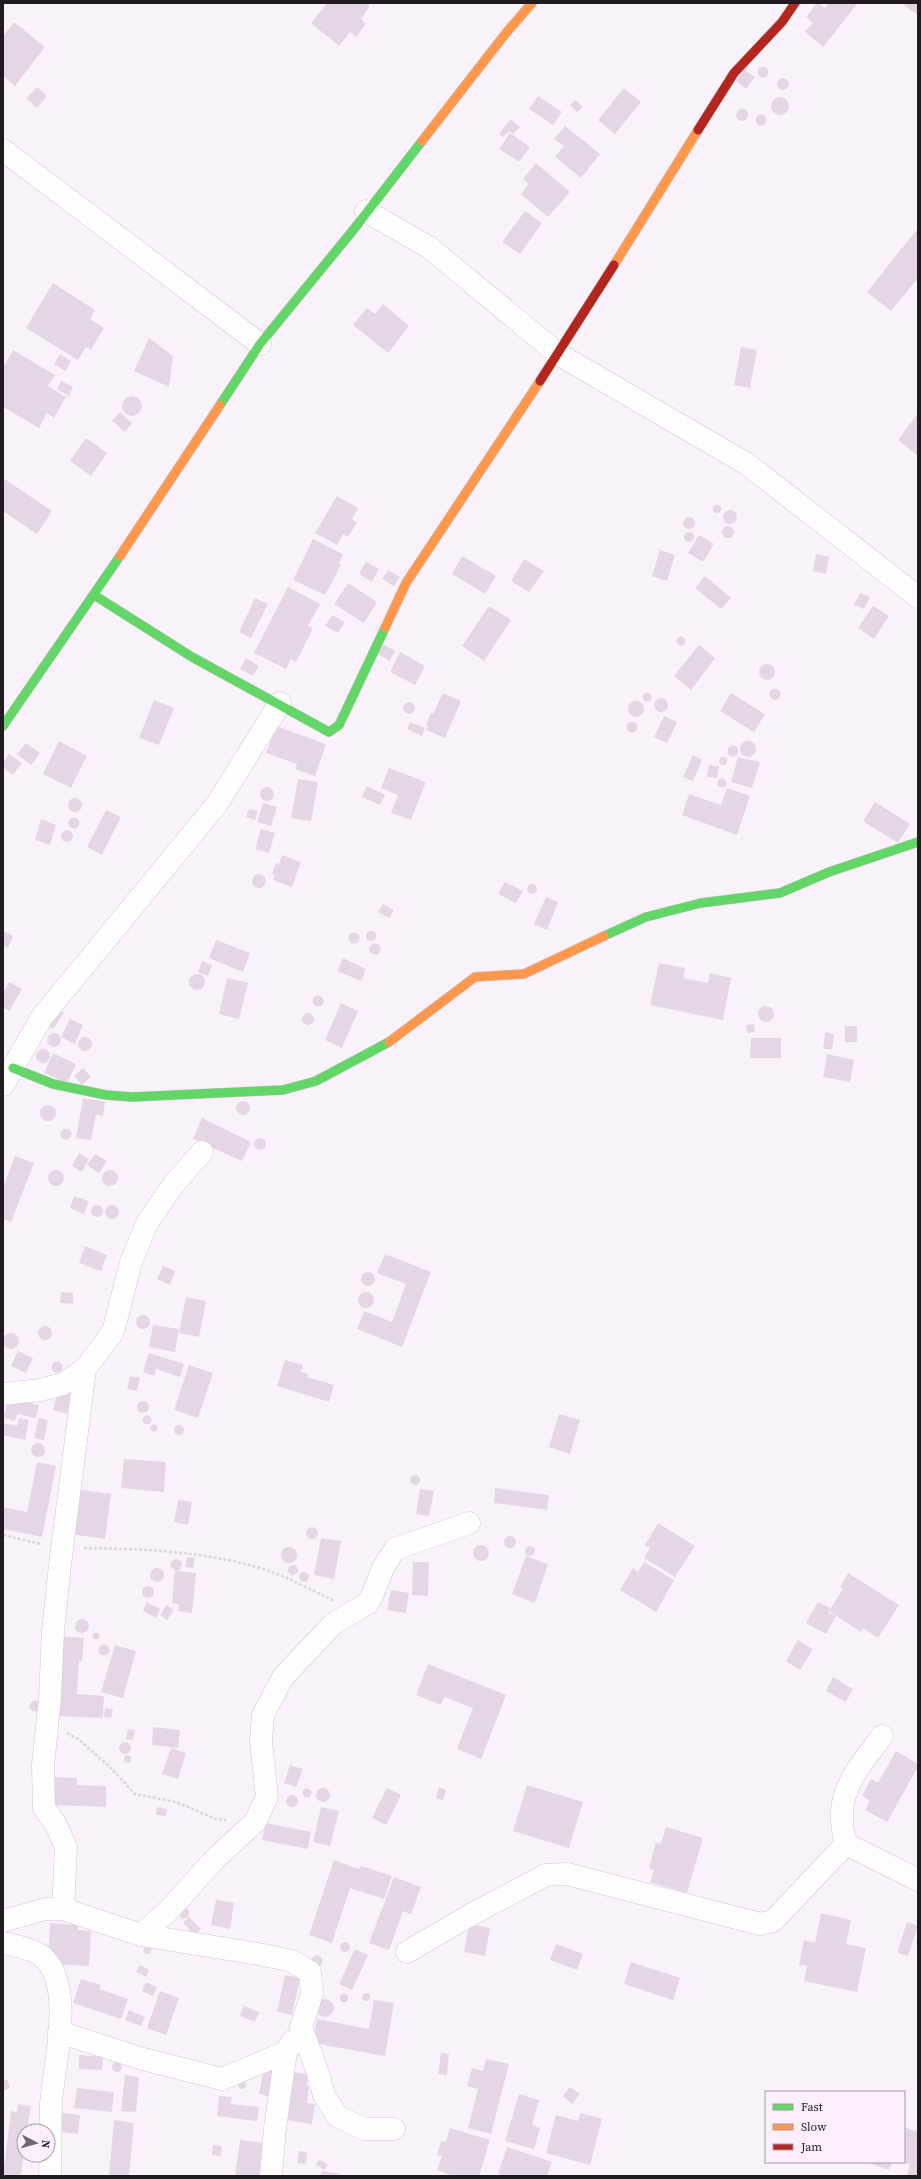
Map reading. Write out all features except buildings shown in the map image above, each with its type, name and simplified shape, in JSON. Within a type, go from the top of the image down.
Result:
[{"type":"street","points":[[3,726],[94,595],[260,344],[354,229],[366,211],[506,33],[532,3]]},
{"type":"street","points":[[94,595],[192,657],[280,703],[329,732],[339,725],[406,582],[558,354],[734,73],[782,22],[795,3]]},
{"type":"street","points":[[3,150],[260,344]]},
{"type":"street","points":[[366,211],[430,248],[558,354],[747,464],[918,597]]},
{"type":"street","points":[[280,703],[217,804],[42,1017],[8,1076],[106,1095],[132,1097],[283,1090],[316,1081],[388,1044],[475,977],[524,974],[573,949],[646,917],[702,903],[780,893],[829,872],[902,849],[918,842]]},
{"type":"street","points":[[3,1394],[40,1390],[63,1384],[85,1369],[113,1332],[131,1262],[147,1223],[174,1184],[202,1152]]},
{"type":"street","points":[[63,1909],[66,1847],[55,1823],[44,1808],[43,1765],[53,1631],[85,1369]]},
{"type":"street","points":[[141,1935],[168,1910],[215,1860],[255,1822],[267,1797],[262,1742],[263,1715],[283,1677],[333,1624],[357,1611],[368,1603],[383,1568],[395,1549],[469,1523]]},
{"type":"street","points":[[846,1844],[841,1815],[843,1799],[853,1775],[882,1736]]},
{"type":"street","points":[[846,1844],[918,1880]]},
{"type":"street","points":[[407,1952],[540,1879],[557,1874],[567,1874],[760,1924],[768,1924],[773,1921],[846,1844]]},
{"type":"street","points":[[3,1921],[45,1909],[63,1909],[141,1935],[292,1961],[310,1972],[312,1994],[301,2027],[286,2052],[275,2128],[271,2176]]},
{"type":"street","points":[[3,1943],[17,1946],[43,1957],[58,1981],[62,2010],[51,2105],[50,2176]]},
{"type":"street","points":[[301,2027],[317,2070],[324,2095],[337,2116],[364,2129],[394,2130]]},
{"type":"street","points":[[59,2032],[143,2059],[222,2079],[286,2052]]},
{"type":"path","points":[[3,1535],[49,1545],[63,1541],[76,1548],[150,1550],[229,1560],[264,1569],[357,1611]]},
{"type":"path","points":[[47,1722],[78,1739],[109,1766],[135,1794],[176,1802],[216,1819],[255,1822]]},
{"type":"traffic: fast","points":[[220,405],[260,344],[354,229],[422,141]]},
{"type":"traffic: fast","points":[[3,726],[120,556]]},
{"type":"traffic: fast","points":[[94,595],[192,657],[329,732],[339,725],[385,628]]},
{"type":"traffic: fast","points":[[604,936],[646,917],[701,903],[780,893],[829,872],[918,842]]},
{"type":"traffic: fast","points":[[13,1068],[53,1084],[106,1095],[132,1097],[283,1090],[316,1081],[389,1042]]},
{"type":"traffic: slow","points":[[422,141],[506,33],[532,3]]},
{"type":"traffic: slow","points":[[614,265],[698,130]]},
{"type":"traffic: slow","points":[[385,628],[406,583],[540,381]]},
{"type":"traffic: slow","points":[[120,556],[220,405]]},
{"type":"traffic: slow","points":[[389,1042],[475,977],[524,974],[604,936]]},
{"type":"traffic: jam","points":[[698,130],[734,73],[782,22],[795,3]]},
{"type":"traffic: jam","points":[[540,381],[614,265]]}]
